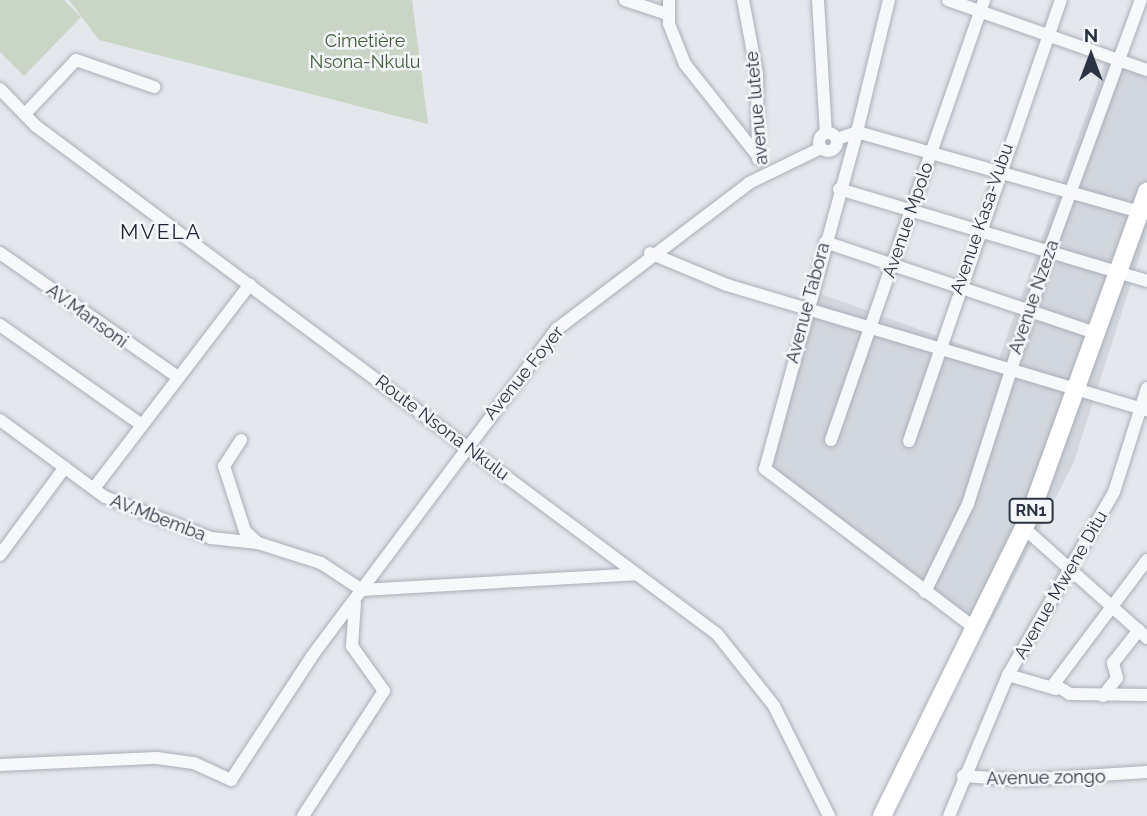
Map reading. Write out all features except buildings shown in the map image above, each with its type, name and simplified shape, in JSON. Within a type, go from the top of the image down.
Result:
[{"type":"highway","name":"RN1","points":[[881,816],[972,626],[1024,528],[1115,274],[1143,214],[1147,191]]},
{"type":"street","points":[[625,0],[667,14]]},
{"type":"street","points":[[668,0],[667,14],[685,64],[757,155]]},
{"type":"street","name":"avenue lutete","points":[[743,0],[757,74],[757,155],[762,174]]},
{"type":"street","points":[[818,0],[831,136],[858,132],[933,149],[999,167],[1143,214]]},
{"type":"street","name":"Avenue Tabora","points":[[889,0],[858,132],[805,308],[768,474],[925,592]]},
{"type":"street","points":[[947,0],[1045,37],[1147,70]]},
{"type":"street","name":"Avenue Mpolo","points":[[831,440],[984,0]]},
{"type":"street","name":"Avenue Kasa-Vubu","points":[[909,441],[999,167],[1045,37],[1061,0]]},
{"type":"street","name":"Avenue Nzeza","points":[[925,592],[968,505],[1049,251],[1141,0]]},
{"type":"street","points":[[25,114],[76,60],[155,87]]},
{"type":"street","name":"Route Nsona Nkulu","points":[[0,89],[25,114],[717,634],[754,674],[829,816]]},
{"type":"street","name":"Avenue Foyer","points":[[0,765],[157,758],[194,763],[231,779],[466,446],[557,329],[650,253],[762,174],[821,148],[833,150],[831,136]]},
{"type":"street","points":[[839,189],[978,229],[1115,274],[1147,281]]},
{"type":"street","points":[[825,242],[1096,333]]},
{"type":"street","name":"AV.Mansoni","points":[[0,253],[176,376]]},
{"type":"street","points":[[650,253],[805,308],[1144,410]]},
{"type":"street","points":[[95,487],[139,422],[250,284]]},
{"type":"street","points":[[0,325],[139,422]]},
{"type":"street","name":"Avenue Mwene Ditu","points":[[949,816],[963,776],[1008,676],[1114,492],[1144,410],[1147,388]]},
{"type":"street","name":"AV.Mbemba","points":[[0,419],[105,497],[211,538],[258,543],[321,563],[359,595]]},
{"type":"street","points":[[241,440],[224,466],[226,479],[237,519],[258,543]]},
{"type":"street","points":[[0,555],[65,467]]},
{"type":"street","points":[[1024,528],[1113,603],[1143,634],[1113,663],[1117,678],[1103,696]]},
{"type":"street","points":[[1055,686],[1113,603],[1147,560]]},
{"type":"street","points":[[303,816],[384,691],[352,646],[359,595],[637,573]]},
{"type":"street","points":[[925,592],[972,626]]},
{"type":"street","points":[[1008,676],[1103,696],[1147,695]]},
{"type":"street","name":"Avenue zongo","points":[[963,776],[1129,776],[1147,772]]},
{"type":"shaded area","points":[[1109,51],[1147,63],[1147,234],[1073,464],[986,632],[773,467],[773,424],[807,289],[999,358]]},
{"type":"green space","points":[[0,0],[64,0],[81,17],[24,76],[0,52]]},
{"type":"green space","name":"Cimetière Nsona-Nkulu","points":[[69,0],[412,0],[428,124],[99,40]]},
{"type":"district","name":"MVELA","points":[[161,232]]}]
